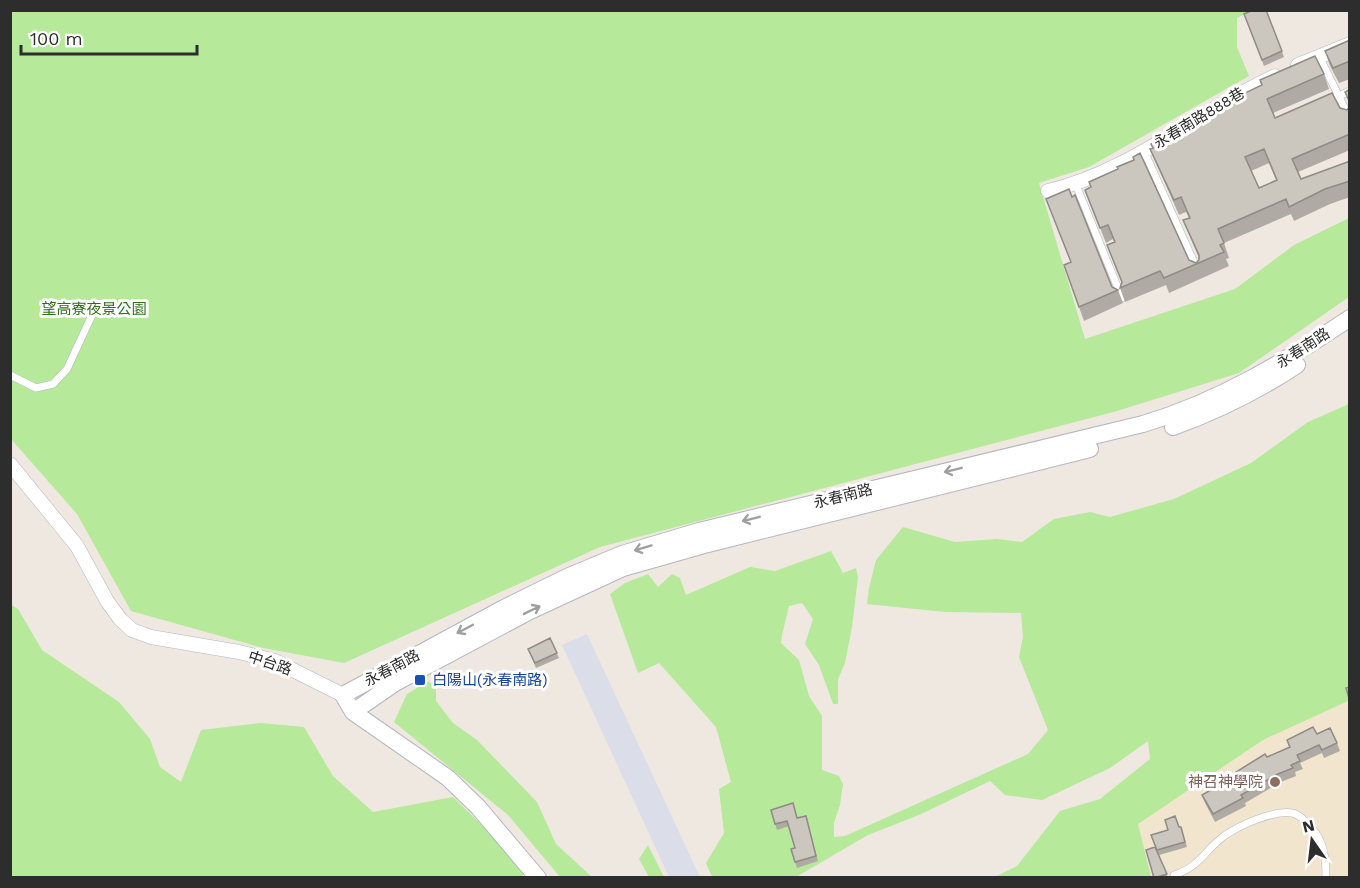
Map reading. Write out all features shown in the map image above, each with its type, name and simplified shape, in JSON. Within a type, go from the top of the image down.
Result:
[{"type":"street","name":"永春南路888巷","points":[[1048,191],[1076,185],[1144,150],[1250,88],[1350,44]]},
{"type":"street","name":"永春南路","points":[[1269,377],[1350,318]]},
{"type":"street","name":"永春南路","points":[[343,695],[504,608],[567,577],[622,554],[805,513],[1174,421],[1230,391],[1269,377],[1350,330]]},
{"type":"street","name":"中台路","points":[[10,464],[77,546],[106,601],[132,630],[151,637],[239,652],[276,661],[343,695]]},
{"type":"street","name":"永春南路","points":[[353,711],[395,683],[530,610],[623,568],[701,538]]},
{"type":"street","points":[[343,695],[353,711],[448,778],[478,807],[538,878]]},
{"type":"lane","points":[[1319,56],[1350,119]]},
{"type":"lane","points":[[1317,105],[1350,91]]},
{"type":"lane","points":[[1144,150],[1198,273]]},
{"type":"lane","points":[[1076,185],[1122,298]]},
{"type":"lane","points":[[10,375],[36,388],[53,384],[67,369],[93,313]]},
{"type":"lane","points":[[1174,875],[1188,870],[1223,837],[1258,819],[1284,813],[1299,816],[1313,828],[1324,853],[1326,878]]},
{"type":"shaded area","points":[[587,634],[700,877],[669,877],[562,645]]},
{"type":"shaded area","name":"神召神學院","points":[[1348,701],[1349,877],[1151,877],[1137,824],[1263,740]]},
{"type":"green space","name":"望高寮夜景公園","points":[[10,11],[1251,11],[1237,18],[1237,47],[1249,76],[1089,167],[1039,183],[1085,339],[1235,289],[1294,245],[1349,218],[1349,297],[1239,373],[1117,411],[600,547],[344,663],[263,648],[131,611],[77,514],[11,439]]},
{"type":"green space","points":[[1349,404],[1349,703],[1348,701],[1263,740],[1138,824],[1151,877],[995,877],[1017,866],[1060,811],[1100,799],[1150,759],[1148,741],[1110,768],[1042,800],[1005,795],[990,781],[919,815],[868,835],[796,877],[712,877],[706,863],[724,833],[719,789],[731,782],[716,727],[659,663],[638,673],[610,594],[625,583],[648,574],[658,587],[672,574],[680,578],[686,595],[750,567],[775,571],[831,551],[843,573],[856,568],[858,577],[852,627],[845,663],[838,679],[838,704],[833,704],[819,665],[805,644],[813,619],[802,603],[789,606],[781,643],[799,660],[809,696],[822,716],[822,770],[839,776],[843,784],[834,823],[834,837],[845,836],[1028,754],[1048,730],[1019,657],[1023,637],[1021,613],[945,612],[867,604],[876,560],[903,527],[955,542],[997,539],[1022,542],[1054,519],[1090,512],[1110,517],[1174,499],[1251,463],[1308,422]]},
{"type":"green space","points":[[10,604],[18,609],[42,650],[119,702],[150,739],[160,767],[181,782],[201,730],[261,723],[304,727],[333,776],[373,812],[453,797],[514,856],[524,877],[11,877]]},
{"type":"green space","points":[[427,682],[436,683],[436,701],[453,723],[477,740],[537,802],[556,844],[592,877],[560,877],[508,815],[394,722],[407,694]]},
{"type":"green space","points":[[648,845],[664,877],[649,877],[639,859]]},
{"type":"building","points":[[1253,10],[1266,10],[1282,51],[1262,60],[1244,14]]},
{"type":"building","points":[[1350,40],[1350,61],[1333,68],[1325,51]]},
{"type":"building","points":[[1315,56],[1324,74],[1267,99],[1275,118],[1332,93],[1340,108],[1347,110],[1350,106],[1350,134],[1292,159],[1301,179],[1350,161],[1350,181],[1325,189],[1289,207],[1286,199],[1218,229],[1224,243],[1220,245],[1224,252],[1164,278],[1160,271],[1120,288],[1122,282],[1107,245],[1115,242],[1108,225],[1100,228],[1085,190],[1091,187],[1089,182],[1134,160],[1133,157],[1140,153],[1189,260],[1196,263],[1199,255],[1183,220],[1190,218],[1181,197],[1174,200],[1150,149],[1153,148],[1151,144],[1221,113],[1218,106],[1262,85],[1260,80]],"holes":[[[1264,149],[1277,180],[1259,188],[1245,157]]]},
{"type":"building","points":[[1350,89],[1350,103],[1345,92]]},
{"type":"building","points":[[1069,189],[1072,197],[1075,195],[1112,287],[1118,290],[1079,307],[1064,265],[1071,262],[1046,199]]},
{"type":"building","points":[[550,638],[557,653],[535,663],[528,649]]},
{"type":"building","points":[[1350,687],[1350,701],[1346,688]]},
{"type":"building","points":[[1313,727],[1317,734],[1330,728],[1337,743],[1322,750],[1319,745],[1297,755],[1300,761],[1291,765],[1293,768],[1241,795],[1243,798],[1213,814],[1202,795],[1237,775],[1236,772],[1265,754],[1267,757],[1290,747],[1287,740]]},
{"type":"building","points":[[793,803],[797,818],[806,816],[816,856],[795,862],[791,849],[795,848],[787,821],[775,824],[771,810]]},
{"type":"building","points":[[1175,816],[1185,842],[1157,850],[1151,835],[1168,830],[1165,820]]},
{"type":"building","points":[[1155,847],[1167,874],[1154,878],[1146,850]]},
{"type":"place","name":"白陽山(永春南路)","points":[[420,680]]},
{"type":"place","name":"神召神學院","points":[[1275,782]]}]
